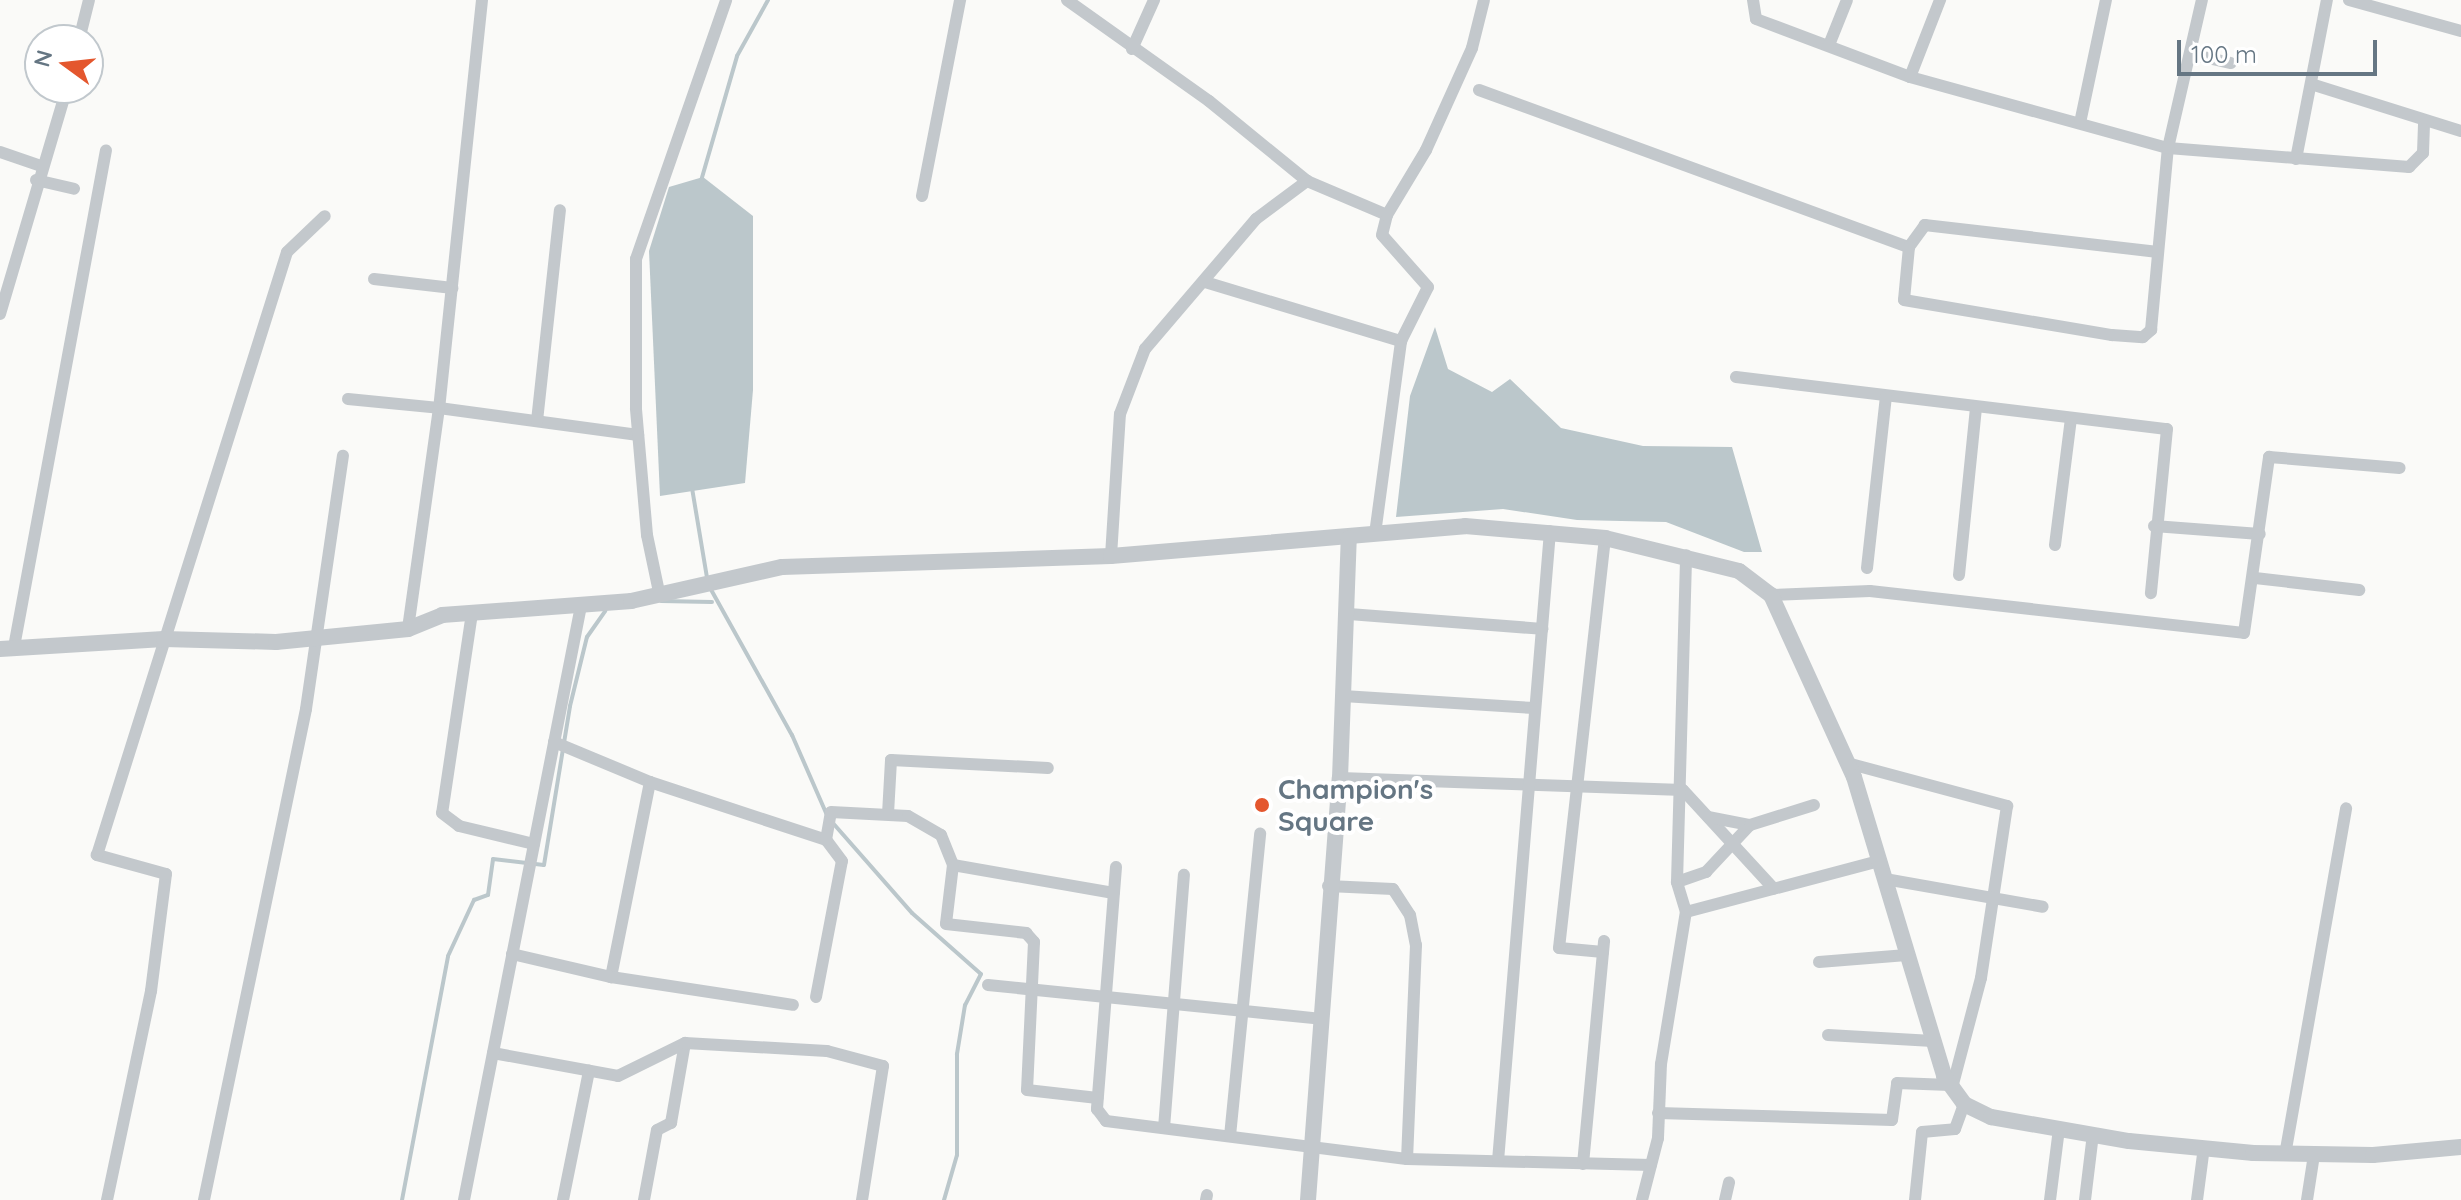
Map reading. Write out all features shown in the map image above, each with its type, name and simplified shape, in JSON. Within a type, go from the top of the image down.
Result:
[{"type":"street","points":[[83,24],[89,0]]},
{"type":"street","points":[[408,629],[439,408],[482,0]]},
{"type":"street","points":[[659,592],[638,435],[636,259],[726,0]]},
{"type":"street","points":[[922,196],[960,0]]},
{"type":"street","points":[[1067,0],[1209,101],[1307,181],[1387,215]]},
{"type":"street","points":[[1132,49],[1154,0]]},
{"type":"street","points":[[1375,534],[1401,341],[1428,281],[1382,235],[1387,215],[1433,136],[1472,48],[1484,0]]},
{"type":"street","points":[[1753,0],[1756,19],[1910,77],[2168,148],[2409,167],[2423,153],[2424,121]]},
{"type":"street","points":[[1829,45],[1847,0]]},
{"type":"street","points":[[1910,77],[1940,0]]},
{"type":"street","points":[[2080,123],[2106,0]]},
{"type":"street","points":[[2158,252],[1925,225],[1909,247],[1908,305],[2143,337],[2151,330],[2168,148],[2202,0]]},
{"type":"street","points":[[2296,159],[2327,0]]},
{"type":"street","points":[[2349,0],[2416,14],[2461,31]]},
{"type":"street","points":[[2416,14],[2419,0]]},
{"type":"street","points":[[2190,54],[2231,63]]},
{"type":"street","points":[[2311,84],[2461,131]]},
{"type":"street","points":[[1479,90],[1909,247]]},
{"type":"street","points":[[0,314],[36,180],[62,104]]},
{"type":"street","points":[[106,150],[7,648],[164,639],[315,638],[408,629],[442,615],[581,606],[659,592],[696,590],[782,567],[1111,556],[1465,526],[1605,538],[1686,555],[1739,571],[1771,595],[1847,763],[1933,1041],[1951,1086],[1964,1104],[1991,1117],[2059,1129],[2285,1155],[2461,1147]]},
{"type":"street","points":[[0,152],[41,166]]},
{"type":"street","points":[[36,180],[74,189]]},
{"type":"street","points":[[1111,556],[1120,414],[1145,349],[1256,219],[1307,181]]},
{"type":"street","points":[[537,421],[560,210]]},
{"type":"street","points":[[107,1200],[151,991],[166,874],[97,855],[287,252],[325,216]]},
{"type":"street","points":[[374,279],[452,288]]},
{"type":"street","points":[[1205,282],[1401,341]]},
{"type":"street","points":[[1736,377],[2167,429],[2154,526],[2151,593]]},
{"type":"street","points":[[1867,568],[1886,396]]},
{"type":"street","points":[[348,399],[638,435]]},
{"type":"street","points":[[1959,575],[1976,408]]},
{"type":"street","points":[[2055,545],[2071,418]]},
{"type":"street","points":[[204,1200],[306,709],[343,456]]},
{"type":"street","points":[[1771,595],[1870,591],[2244,633],[2255,578],[2269,457],[2400,468]]},
{"type":"street","points":[[2154,526],[2260,534]]},
{"type":"street","points":[[1498,1161],[1550,531]]},
{"type":"street","points":[[1308,1200],[1328,886],[1340,778],[1349,614],[1349,538]]},
{"type":"street","points":[[1583,1164],[1604,946],[1559,948],[1605,538]]},
{"type":"street","points":[[1642,1200],[1651,1165],[1686,912],[1677,882],[1683,790],[1686,555]]},
{"type":"street","points":[[2255,578],[2359,590]]},
{"type":"street","points":[[464,1200],[581,606]]},
{"type":"street","points":[[472,613],[442,813],[459,826],[534,844]]},
{"type":"street","points":[[1349,614],[1542,629]]},
{"type":"street","points":[[1343,696],[1535,708]]},
{"type":"street","points":[[554,742],[650,782],[827,838],[842,861],[816,997]]},
{"type":"street","points":[[888,814],[891,760],[1048,768]]},
{"type":"street","points":[[1847,763],[2007,806],[1981,978],[1951,1086]]},
{"type":"street","points":[[1340,778],[1528,789],[1683,790],[1774,889]]},
{"type":"street","points":[[611,977],[650,782]]},
{"type":"street","points":[[1708,817],[1750,825],[1814,805]]},
{"type":"street","points":[[2285,1155],[2346,808]]},
{"type":"street","points":[[827,838],[831,812],[908,816],[941,835],[953,865],[946,924],[1026,933],[1036,951],[1031,989],[1027,1090],[1098,1098]]},
{"type":"street","points":[[1677,882],[1706,872],[1750,825]]},
{"type":"street","points":[[1230,1136],[1260,833]]},
{"type":"street","points":[[1686,912],[1879,861]]},
{"type":"street","points":[[953,865],[1114,893]]},
{"type":"street","points":[[1116,867],[1098,1098],[1099,1117],[1106,1121],[1230,1136],[1309,1150],[1407,1159],[1651,1165]]},
{"type":"street","points":[[1164,1128],[1184,875]]},
{"type":"street","points":[[1885,879],[2043,907]]},
{"type":"street","points":[[1328,886],[1393,889],[1410,915],[1416,945],[1407,1159]]},
{"type":"street","points":[[512,954],[611,977],[793,1005]]},
{"type":"street","points":[[1819,962],[1907,955]]},
{"type":"street","points":[[988,985],[1321,1019]]},
{"type":"street","points":[[1828,1035],[1933,1041]]},
{"type":"street","points":[[493,1053],[618,1076],[685,1043],[827,1051],[883,1066],[862,1200]]},
{"type":"street","points":[[644,1200],[657,1130],[671,1123],[685,1043]]},
{"type":"street","points":[[563,1200],[589,1071]]},
{"type":"street","points":[[1658,1113],[1892,1120],[1897,1083],[1951,1086]]},
{"type":"street","points":[[1915,1200],[1922,1132],[1955,1129],[1964,1104]]},
{"type":"street","points":[[2050,1200],[2059,1129]]},
{"type":"street","points":[[2085,1200],[2093,1134]]},
{"type":"street","points":[[2197,1200],[2204,1147]]},
{"type":"street","points":[[2307,1200],[2314,1155]]},
{"type":"street","points":[[1725,1200],[1729,1182]]},
{"type":"shaded area","points":[[703,177],[753,216],[753,390],[745,483],[660,496],[649,251],[669,187]]},
{"type":"shaded area","points":[[1435,327],[1448,369],[1492,392],[1510,379],[1561,428],[1643,446],[1732,447],[1762,552],[1744,552],[1666,522],[1577,520],[1503,509],[1396,517],[1410,396]]},
{"type":"waterway","points":[[701,181],[737,56],[768,0]]},
{"type":"waterway","points":[[692,488],[707,578]]},
{"type":"waterway","points":[[709,586],[792,735],[827,815]]},
{"type":"waterway","points":[[661,601],[712,602]]},
{"type":"waterway","points":[[402,1200],[448,956],[474,900],[488,895],[493,859],[544,865],[570,706],[587,637],[605,611]]},
{"type":"waterway","points":[[832,822],[912,913],[981,974],[965,1005],[957,1054],[957,1155],[944,1200]]},
{"type":"place","name":"Champion's Square","points":[[1262,805]]}]
